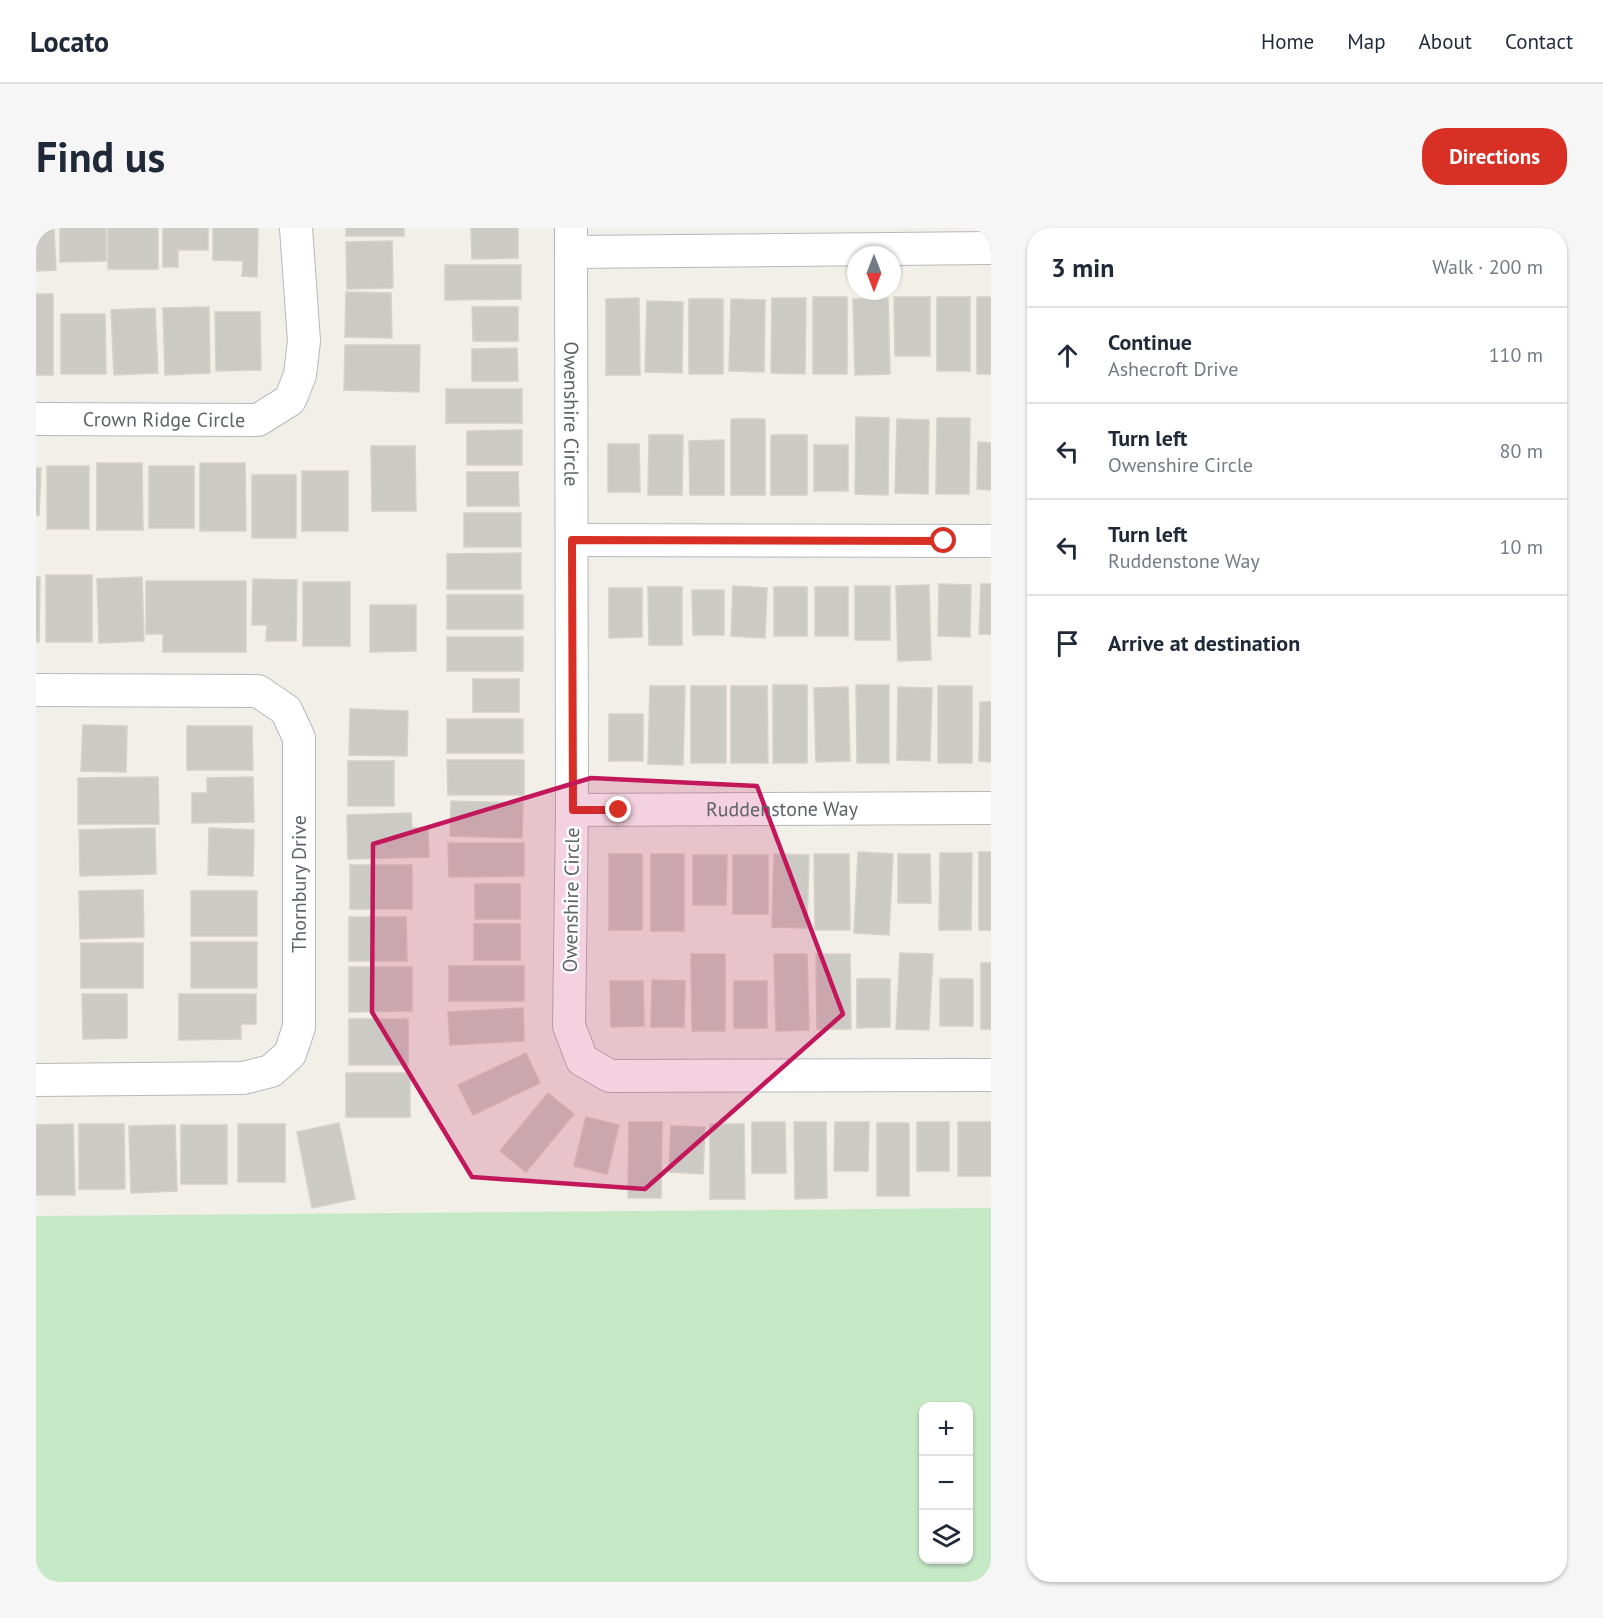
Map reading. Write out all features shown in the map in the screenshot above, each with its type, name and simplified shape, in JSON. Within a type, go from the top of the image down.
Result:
[{"type":"street","name":"Crown Ridge Circle","points":[[36,419],[258,420],[290,400],[300,375],[304,341],[296,228]]},
{"type":"street","name":"Owenshire Circle","points":[[991,248],[571,240],[573,810],[570,1026],[582,1060],[610,1076],[991,1075]]},
{"type":"street","points":[[572,540],[991,541]]},
{"type":"street","name":"Thornbury Drive","points":[[36,690],[258,691],[286,710],[299,738],[300,1027],[290,1054],[271,1071],[243,1078],[36,1080]]},
{"type":"street","name":"Ruddenstone Way","points":[[573,810],[991,808]]},
{"type":"highlighted area","points":[[591,778],[757,786],[843,1014],[645,1189],[472,1177],[372,1012],[373,844]]},
{"type":"green space","points":[[991,1208],[991,1582],[36,1582],[36,1216]]},
{"type":"building","points":[[36,228],[54,228],[56,270],[36,271]]},
{"type":"building","points":[[60,228],[106,228],[106,261],[60,262]]},
{"type":"building","points":[[108,228],[158,228],[158,269],[108,269]]},
{"type":"building","points":[[163,228],[208,228],[208,250],[178,250],[178,267],[163,267]]},
{"type":"building","points":[[213,228],[258,228],[257,277],[242,276],[243,261],[213,260]]},
{"type":"building","points":[[346,228],[404,228],[404,236],[346,236]]},
{"type":"building","points":[[471,228],[518,228],[518,258],[472,259]]},
{"type":"building","points":[[392,241],[393,288],[347,289],[346,242]]},
{"type":"building","points":[[445,265],[521,265],[521,299],[445,300]]},
{"type":"building","points":[[346,292],[391,293],[392,338],[345,337]]},
{"type":"building","points":[[36,294],[53,294],[53,375],[36,375]]},
{"type":"building","points":[[813,297],[847,297],[847,374],[813,374]]},
{"type":"building","points":[[901,297],[930,297],[930,356],[895,356],[894,300],[901,300]]},
{"type":"building","points":[[937,297],[970,297],[970,371],[937,371]]},
{"type":"building","points":[[977,297],[991,297],[991,374],[977,374]]},
{"type":"building","points":[[639,298],[640,375],[606,375],[606,299]]},
{"type":"building","points":[[772,298],[806,298],[805,374],[771,373]]},
{"type":"building","points":[[689,299],[723,299],[723,374],[689,374]]},
{"type":"building","points":[[731,299],[765,300],[764,372],[729,371]]},
{"type":"building","points":[[853,300],[888,300],[890,374],[855,375]]},
{"type":"building","points":[[647,301],[683,302],[682,373],[645,372]]},
{"type":"building","points":[[209,307],[210,373],[165,375],[163,308]]},
{"type":"building","points":[[472,307],[518,307],[518,341],[473,341]]},
{"type":"building","points":[[155,308],[158,373],[114,375],[111,310]]},
{"type":"building","points":[[215,312],[260,312],[261,370],[216,371]]},
{"type":"building","points":[[61,314],[105,314],[106,374],[61,374]]},
{"type":"building","points":[[345,345],[420,345],[419,392],[344,390]]},
{"type":"building","points":[[517,348],[518,381],[472,381],[472,349]]},
{"type":"building","points":[[446,389],[522,389],[522,423],[446,423]]},
{"type":"building","points":[[856,417],[889,418],[888,495],[855,494]]},
{"type":"building","points":[[937,418],[970,418],[969,494],[936,494]]},
{"type":"building","points":[[731,419],[765,419],[765,495],[731,495]]},
{"type":"building","points":[[897,419],[929,420],[928,494],[895,493]]},
{"type":"building","points":[[522,430],[522,465],[467,465],[467,431]]},
{"type":"building","points":[[649,435],[683,435],[682,495],[648,495]]},
{"type":"building","points":[[771,435],[807,435],[807,495],[771,495]]},
{"type":"building","points":[[724,440],[724,495],[690,495],[689,441]]},
{"type":"building","points":[[978,442],[991,443],[991,490],[977,489]]},
{"type":"building","points":[[608,444],[639,444],[640,492],[608,492]]},
{"type":"building","points":[[814,445],[848,445],[848,491],[814,491]]},
{"type":"building","points":[[371,446],[415,446],[416,511],[372,511]]},
{"type":"building","points":[[97,463],[142,463],[143,530],[97,530]]},
{"type":"building","points":[[200,463],[245,463],[246,531],[200,531]]},
{"type":"building","points":[[47,466],[89,466],[89,529],[47,529]]},
{"type":"building","points":[[149,466],[194,466],[194,528],[149,528]]},
{"type":"building","points":[[36,468],[41,468],[39,515],[36,515]]},
{"type":"building","points":[[302,471],[348,471],[348,531],[302,531]]},
{"type":"building","points":[[467,472],[518,472],[519,506],[467,506]]},
{"type":"building","points":[[252,475],[296,475],[296,538],[252,538]]},
{"type":"building","points":[[464,513],[521,513],[521,547],[464,547]]},
{"type":"building","points":[[521,553],[521,589],[447,589],[447,554]]},
{"type":"building","points":[[46,575],[92,575],[92,642],[46,642]]},
{"type":"building","points":[[36,577],[40,577],[39,642],[36,642]]},
{"type":"building","points":[[142,577],[144,641],[99,643],[97,579]]},
{"type":"building","points":[[253,579],[297,580],[296,641],[266,641],[267,625],[252,625]]},
{"type":"building","points":[[146,581],[246,581],[246,652],[163,652],[163,634],[146,634]]},
{"type":"building","points":[[303,582],[350,582],[350,646],[303,646]]},
{"type":"building","points":[[939,584],[971,585],[970,637],[938,636]]},
{"type":"building","points":[[981,584],[991,584],[991,634],[979,634]]},
{"type":"building","points":[[929,585],[931,660],[898,661],[896,586]]},
{"type":"building","points":[[733,586],[767,588],[765,638],[731,636]]},
{"type":"building","points":[[855,586],[890,586],[890,640],[855,640]]},
{"type":"building","points":[[648,587],[682,587],[682,645],[649,645]]},
{"type":"building","points":[[774,587],[807,587],[807,636],[774,636]]},
{"type":"building","points":[[815,587],[848,587],[848,636],[815,636]]},
{"type":"building","points":[[609,588],[642,588],[642,637],[609,638]]},
{"type":"building","points":[[692,590],[724,590],[724,635],[693,635]]},
{"type":"building","points":[[447,595],[523,595],[523,629],[447,629]]},
{"type":"building","points":[[370,605],[416,605],[416,651],[370,652]]},
{"type":"building","points":[[447,637],[523,637],[523,671],[447,671]]},
{"type":"building","points":[[473,679],[519,679],[519,712],[473,712]]},
{"type":"building","points":[[773,685],[807,685],[807,763],[773,763]]},
{"type":"building","points":[[856,685],[889,685],[889,763],[857,763]]},
{"type":"building","points":[[650,686],[685,686],[683,765],[648,764]]},
{"type":"building","points":[[691,686],[726,686],[726,763],[691,763]]},
{"type":"building","points":[[731,686],[767,686],[768,763],[731,763]]},
{"type":"building","points":[[938,686],[972,686],[972,763],[938,763]]},
{"type":"building","points":[[848,687],[850,761],[816,762],[814,688]]},
{"type":"building","points":[[898,687],[932,688],[930,761],[897,760]]},
{"type":"building","points":[[980,702],[991,702],[991,762],[979,761]]},
{"type":"building","points":[[350,709],[408,711],[407,756],[349,755]]},
{"type":"building","points":[[609,714],[643,714],[643,761],[609,761]]},
{"type":"building","points":[[447,719],[523,719],[523,753],[447,753]]},
{"type":"building","points":[[83,725],[127,726],[126,772],[81,771]]},
{"type":"building","points":[[187,726],[252,726],[253,770],[187,770]]},
{"type":"building","points":[[447,760],[524,760],[524,795],[448,795]]},
{"type":"building","points":[[348,761],[394,761],[394,806],[348,806]]},
{"type":"building","points":[[158,777],[159,824],[78,824],[78,778]]},
{"type":"building","points":[[253,777],[254,822],[192,823],[192,793],[207,793],[207,778]]},
{"type":"building","points":[[451,801],[523,803],[522,838],[450,836]]},
{"type":"building","points":[[411,813],[412,828],[428,827],[429,857],[348,859],[347,815]]},
{"type":"building","points":[[155,828],[156,874],[80,876],[79,830]]},
{"type":"building","points":[[209,828],[254,830],[253,876],[208,875]]},
{"type":"building","points":[[448,843],[524,843],[524,876],[449,877]]},
{"type":"building","points":[[858,852],[893,854],[889,935],[854,933]]},
{"type":"building","points":[[979,852],[991,852],[991,930],[979,930]]},
{"type":"building","points":[[940,853],[972,853],[971,930],[939,930]]},
{"type":"building","points":[[609,854],[642,854],[642,930],[609,930]]},
{"type":"building","points":[[651,854],[684,854],[684,931],[651,931]]},
{"type":"building","points":[[774,854],[809,855],[807,928],[772,927]]},
{"type":"building","points":[[814,854],[849,854],[850,930],[815,930]]},
{"type":"building","points":[[898,854],[930,854],[931,903],[898,903]]},
{"type":"building","points":[[693,855],[727,855],[726,905],[693,905]]},
{"type":"building","points":[[733,855],[768,855],[768,914],[733,914]]},
{"type":"building","points":[[350,865],[412,865],[412,909],[350,909]]},
{"type":"building","points":[[475,884],[520,884],[520,919],[475,919]]},
{"type":"building","points":[[143,890],[144,937],[80,939],[79,891]]},
{"type":"building","points":[[191,891],[257,891],[257,936],[191,936]]},
{"type":"building","points":[[349,917],[406,917],[407,961],[349,961]]},
{"type":"building","points":[[474,924],[520,924],[520,960],[474,960]]},
{"type":"building","points":[[191,942],[257,942],[257,988],[191,988]]},
{"type":"building","points":[[81,943],[143,943],[143,988],[81,988]]},
{"type":"building","points":[[900,953],[933,954],[929,1030],[896,1029]]},
{"type":"building","points":[[691,954],[725,954],[725,1031],[692,1031]]},
{"type":"building","points":[[774,954],[807,954],[809,1030],[776,1031]]},
{"type":"building","points":[[816,954],[850,954],[851,1029],[817,1029]]},
{"type":"building","points":[[981,963],[991,963],[991,1029],[981,1029]]},
{"type":"building","points":[[449,966],[524,966],[524,1001],[449,1001]]},
{"type":"building","points":[[349,967],[412,967],[412,1011],[349,1012]]},
{"type":"building","points":[[857,979],[890,979],[890,1027],[857,1028]]},
{"type":"building","points":[[940,979],[973,979],[973,1026],[940,1026]]},
{"type":"building","points":[[652,980],[685,981],[684,1027],[651,1027]]},
{"type":"building","points":[[610,981],[643,981],[644,1026],[611,1027]]},
{"type":"building","points":[[734,981],[767,981],[767,1028],[734,1028]]},
{"type":"building","points":[[82,994],[127,994],[127,1038],[83,1039]]},
{"type":"building","points":[[179,994],[256,994],[256,1024],[241,1024],[241,1039],[179,1040]]},
{"type":"building","points":[[523,1008],[524,1041],[450,1045],[448,1012]]},
{"type":"building","points":[[349,1019],[408,1019],[408,1065],[349,1065]]},
{"type":"building","points":[[526,1053],[540,1083],[473,1115],[458,1085]]},
{"type":"building","points":[[346,1073],[410,1073],[410,1117],[346,1117]]},
{"type":"building","points":[[548,1093],[574,1114],[526,1172],[500,1151]]},
{"type":"building","points":[[586,1117],[619,1125],[607,1174],[574,1166]]},
{"type":"building","points":[[629,1122],[662,1122],[661,1198],[628,1198]]},
{"type":"building","points":[[752,1122],[785,1122],[786,1173],[752,1173]]},
{"type":"building","points":[[794,1122],[826,1122],[827,1198],[795,1199]]},
{"type":"building","points":[[835,1122],[869,1122],[868,1171],[834,1171]]},
{"type":"building","points":[[917,1122],[949,1122],[949,1171],[917,1171]]},
{"type":"building","points":[[958,1122],[991,1122],[991,1176],[958,1176]]},
{"type":"building","points":[[339,1123],[355,1199],[312,1208],[297,1132]]},
{"type":"building","points":[[877,1123],[909,1123],[909,1196],[877,1196]]},
{"type":"building","points":[[73,1124],[75,1195],[36,1195],[36,1125]]},
{"type":"building","points":[[79,1124],[124,1124],[125,1189],[79,1189]]},
{"type":"building","points":[[238,1124],[285,1124],[285,1182],[238,1182]]},
{"type":"building","points":[[710,1124],[744,1124],[745,1199],[710,1199]]},
{"type":"building","points":[[175,1125],[177,1191],[131,1193],[129,1126]]},
{"type":"building","points":[[181,1125],[227,1125],[227,1184],[181,1184]]},
{"type":"building","points":[[671,1126],[705,1127],[703,1174],[669,1172]]},
{"type":"route","points":[[619,810],[573,810],[572,540],[944,541]]}]
